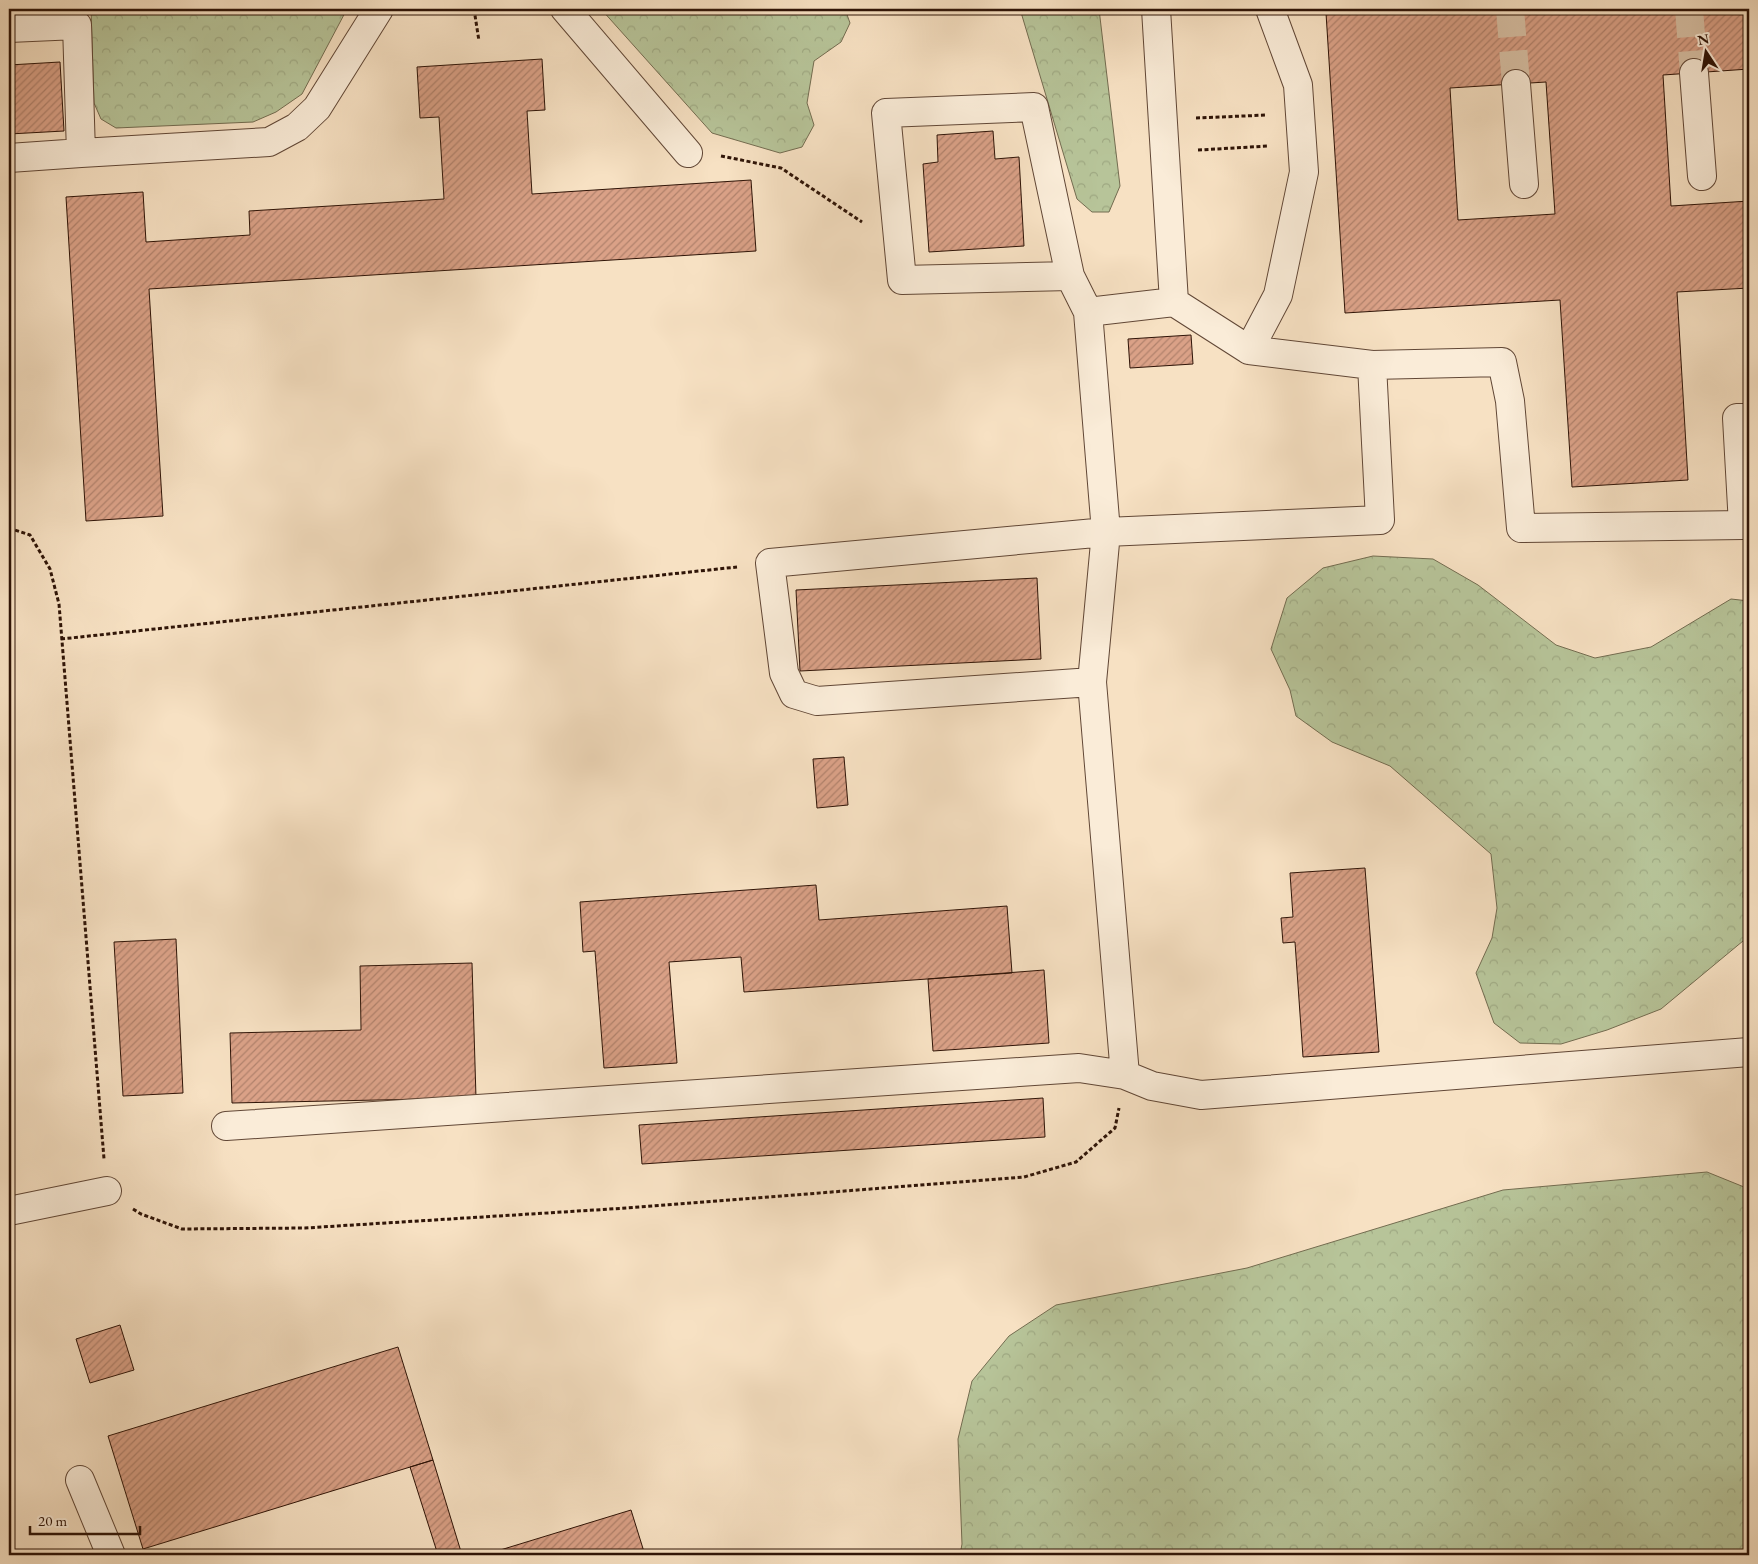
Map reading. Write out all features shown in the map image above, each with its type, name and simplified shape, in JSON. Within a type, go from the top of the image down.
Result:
[{"type":"lane","points":[[9,158],[268,142],[298,127],[317,108],[379,9]]},
{"type":"lane","points":[[565,9],[688,154]]},
{"type":"lane","points":[[1156,9],[1174,302]]},
{"type":"lane","points":[[1248,350],[1278,295],[1304,172],[1298,85],[1270,9]]},
{"type":"lane","points":[[9,28],[77,17],[81,153]]},
{"type":"lane","points":[[1694,73],[1702,176]]},
{"type":"lane","points":[[1516,84],[1524,184]]},
{"type":"lane","points":[[1070,276],[902,280],[886,112],[1034,107],[1070,276],[1088,312],[1106,532],[1092,682],[1125,1075]]},
{"type":"lane","points":[[1088,312],[1174,302],[1248,350],[1372,366],[1502,362],[1510,402],[1521,528],[1743,525],[1737,418],[1749,418]]},
{"type":"lane","points":[[1092,682],[817,701],[794,694],[784,673],[770,563],[1106,532],[1380,520],[1372,366]]},
{"type":"lane","points":[[226,1126],[1079,1068],[1125,1075],[1152,1086],[1200,1095],[1749,1052]]},
{"type":"lane","points":[[9,1211],[107,1191]]},
{"type":"lane","points":[[80,1480],[111,1555]]},
{"type":"path","points":[[474,9],[478,41]]},
{"type":"path","points":[[1163,119],[1300,114]]},
{"type":"path","points":[[1165,151],[1302,144]]},
{"type":"path","points":[[688,154],[729,157],[781,168],[899,246]]},
{"type":"path","points":[[9,528],[30,535],[50,568],[58,604],[107,1191],[140,1214],[182,1229],[306,1228],[627,1208],[1024,1177],[1076,1162],[1115,1128],[1125,1075]]},
{"type":"path","points":[[61,639],[770,563]]},
{"type":"green space","points":[[9,9],[50,9],[34,19],[9,20]]},
{"type":"green space","points":[[91,9],[347,9],[302,94],[276,112],[253,122],[116,128],[101,119],[94,103]]},
{"type":"green space","points":[[601,9],[845,9],[850,23],[841,42],[814,61],[807,103],[814,125],[802,147],[780,153],[712,133]]},
{"type":"green space","points":[[1020,9],[1099,9],[1120,186],[1109,212],[1092,212],[1077,199]]},
{"type":"green space","points":[[1373,556],[1433,559],[1478,585],[1556,645],[1595,658],[1651,647],[1731,599],[1749,601],[1749,864],[1745,869],[1743,897],[1749,912],[1749,936],[1661,1009],[1607,1030],[1561,1044],[1520,1043],[1494,1023],[1476,973],[1492,938],[1497,908],[1491,854],[1390,766],[1332,742],[1296,716],[1290,690],[1271,649],[1287,598],[1323,568]]},
{"type":"green space","points":[[1707,1172],[1749,1189],[1749,1555],[960,1555],[962,1544],[958,1439],[972,1381],[1009,1336],[1056,1305],[1247,1268],[1503,1190]]},
{"type":"building","points":[[1391,9],[1749,9],[1749,69],[1663,75],[1671,206],[1749,201],[1749,288],[1677,292],[1688,480],[1572,487],[1560,300],[1345,313],[1326,13]],"holes":[[[1546,82],[1555,214],[1458,220],[1450,88]]]},
{"type":"building","points":[[542,59],[545,110],[527,111],[532,194],[751,180],[756,251],[149,289],[163,516],[86,521],[66,197],[143,192],[146,242],[250,235],[249,211],[444,199],[439,117],[420,118],[417,67]]},
{"type":"building","points":[[60,62],[64,131],[9,134],[9,65]]},
{"type":"building","points":[[993,131],[995,159],[1019,157],[1024,246],[929,252],[923,164],[938,162],[937,135]]},
{"type":"building","points":[[1191,335],[1193,364],[1130,368],[1128,339]]},
{"type":"building","points":[[1037,578],[1041,659],[800,671],[796,590]]},
{"type":"building","points":[[844,757],[848,805],[817,808],[813,759]]},
{"type":"building","points":[[1365,868],[1379,1052],[1303,1057],[1295,942],[1283,943],[1281,918],[1293,917],[1290,873]]},
{"type":"building","points":[[816,885],[819,920],[1007,906],[1012,973],[744,992],[741,957],[669,962],[677,1063],[604,1068],[595,951],[583,952],[580,902]]},
{"type":"building","points":[[176,939],[183,1093],[123,1096],[114,942]]},
{"type":"building","points":[[472,963],[476,1098],[232,1103],[230,1033],[361,1030],[360,966]]},
{"type":"building","points":[[1044,970],[1049,1043],[933,1051],[928,979]]},
{"type":"building","points":[[1043,1098],[1045,1137],[642,1164],[639,1125]]},
{"type":"building","points":[[120,1325],[134,1370],[90,1383],[76,1339]]},
{"type":"building","points":[[398,1347],[433,1460],[143,1549],[108,1436]]},
{"type":"building","points":[[433,1460],[462,1555],[438,1555],[410,1467]]},
{"type":"building","points":[[631,1510],[645,1555],[484,1555]]},
{"type":"tunnel","points":[[1510,9],[1516,84]]},
{"type":"tunnel","points":[[1689,9],[1694,73]]}]
